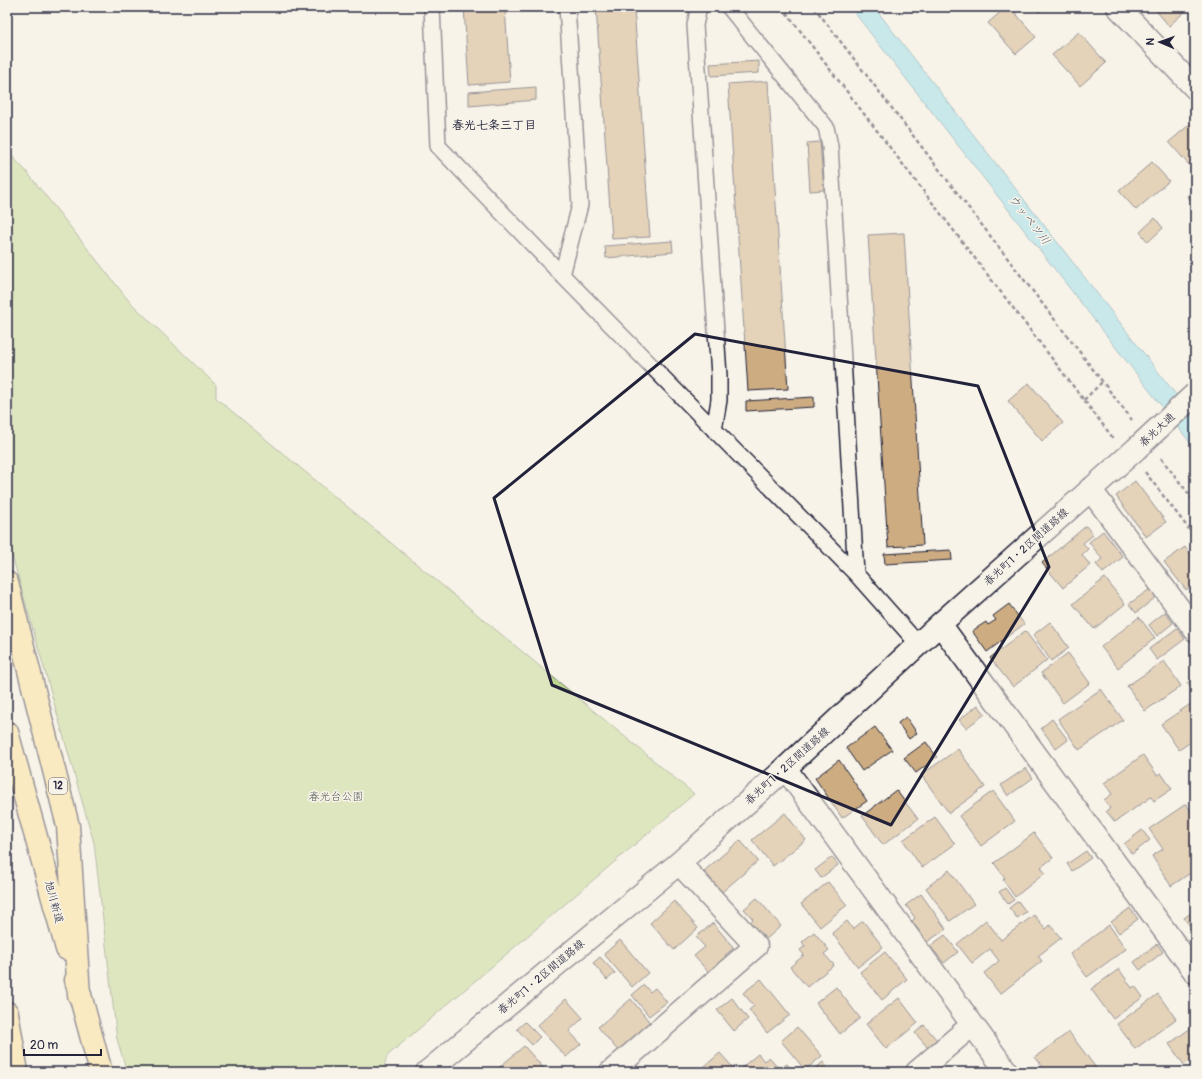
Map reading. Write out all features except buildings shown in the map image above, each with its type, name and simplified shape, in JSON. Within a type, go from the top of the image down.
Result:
[{"type":"highway","name":"12","points":[[7,583],[68,826],[80,995]]},
{"type":"highway","name":"旭川新道","points":[[7,732],[101,1072]]},
{"type":"highway","points":[[7,1013],[17,1072]]},
{"type":"highway","points":[[7,1059],[12,1072]]},
{"type":"street","points":[[1118,7],[1195,88]]},
{"type":"street","name":"春光大通","points":[[1136,448],[1195,394]]},
{"type":"street","name":"春光町1・2区間道路線","points":[[427,1072],[679,863],[785,768],[940,624],[1136,448]]},
{"type":"street","points":[[1090,489],[1195,630]]},
{"type":"street","points":[[940,624],[1195,972]]},
{"type":"street","points":[[785,768],[1007,1072]]},
{"type":"street","points":[[611,1072],[756,946],[679,863]]},
{"type":"street","points":[[917,1072],[972,1024]]},
{"type":"lane","points":[[432,7],[438,146],[562,275],[856,574],[919,645]]},
{"type":"lane","points":[[562,275],[580,205],[567,7]]},
{"type":"lane","points":[[699,7],[695,25],[719,375],[719,400],[714,430]]},
{"type":"lane","points":[[728,7],[826,127],[830,146],[856,574]]},
{"type":"path","points":[[782,7],[1084,400],[1195,502]]},
{"type":"path","points":[[814,7],[1136,426]]},
{"type":"path","points":[[1084,400],[1102,382]]},
{"type":"path","points":[[1143,470],[1195,537]]},
{"type":"highlighted area","points":[[695,334],[978,386],[1049,567],[891,825],[552,685],[494,498]]},
{"type":"green space","name":"春光台公園","points":[[7,151],[26,171],[129,301],[216,385],[216,398],[694,794],[387,1056],[383,1072],[127,1072],[117,1039],[94,843],[7,538]]},
{"type":"water","name":"ウッペツ川","points":[[850,7],[874,7],[1195,419],[1195,449]]},
{"type":"district","name":"春光七条三丁目","points":[[494,125]]}]
